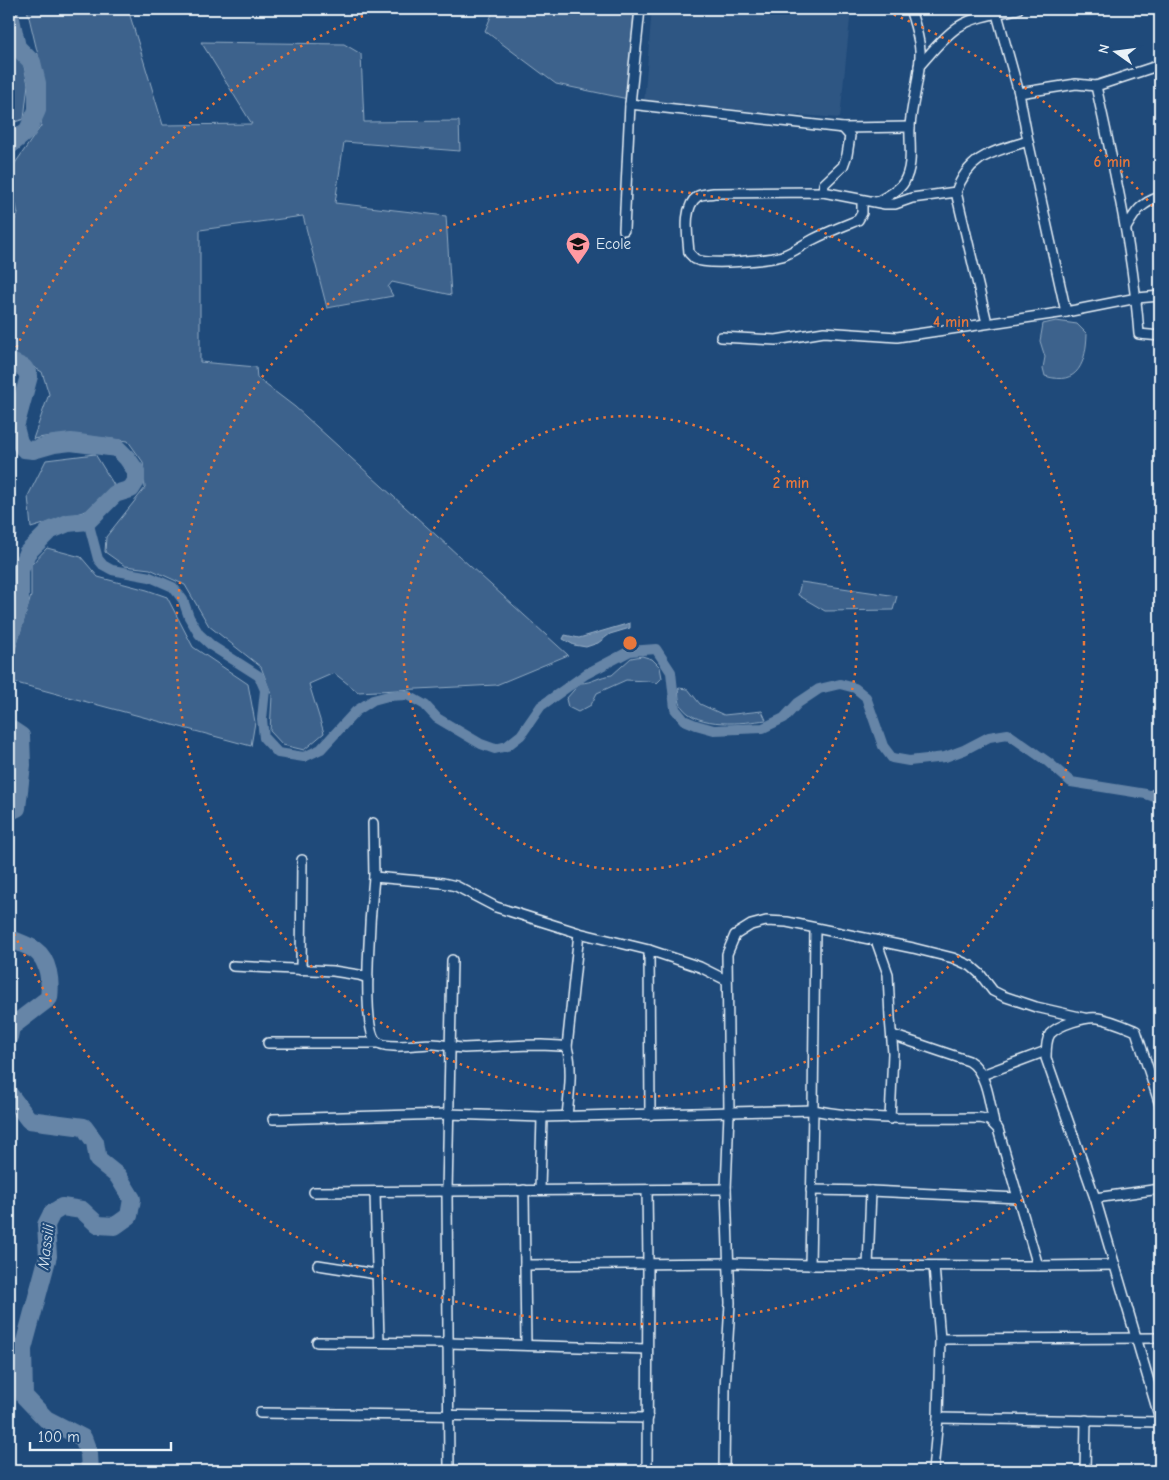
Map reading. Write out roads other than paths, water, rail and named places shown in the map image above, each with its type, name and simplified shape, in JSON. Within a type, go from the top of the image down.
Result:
[{"type":"street","points":[[624,230],[630,104],[640,9]]},
{"type":"street","points":[[877,202],[899,189],[910,166],[912,151],[910,126],[919,66],[919,42],[910,9]]},
{"type":"street","points":[[919,66],[932,50],[959,26],[990,12],[1018,9]]},
{"type":"street","points":[[990,12],[1019,93],[1066,312]]},
{"type":"street","points":[[1019,93],[1076,84],[1096,86],[1160,65]]},
{"type":"street","points":[[1096,86],[1126,228],[1139,334],[1160,336]]},
{"type":"street","points":[[630,104],[843,128],[910,126]]},
{"type":"street","points":[[823,192],[826,180],[838,172],[847,156],[850,136],[843,128]]},
{"type":"street","points":[[987,323],[956,192],[969,167],[978,158],[1028,141]]},
{"type":"street","points":[[862,200],[862,213],[858,220],[812,240],[782,256],[752,261],[730,262],[704,261],[695,259],[689,253],[689,209],[694,200],[700,195],[733,192],[823,192],[895,204],[912,198],[956,192]]},
{"type":"street","points":[[1126,228],[1136,212],[1148,201],[1160,197]]},
{"type":"street","points":[[721,337],[776,340],[824,332],[897,337],[1066,312],[1136,298],[1160,296]]},
{"type":"street","points":[[373,824],[374,877],[370,914],[369,1015],[375,1040],[379,1043]]},
{"type":"street","points":[[301,970],[302,860]]},
{"type":"street","points":[[374,877],[442,882],[456,886],[496,907],[579,933],[649,950],[700,968],[726,980]]},
{"type":"street","points":[[724,1471],[725,1389],[730,1303],[726,1189],[729,1113],[726,980],[727,954],[735,935],[751,925],[766,921],[787,922],[953,958],[971,966],[993,991],[1002,996],[1036,1007],[1084,1018],[1100,1018],[1136,1031],[1160,1105]]},
{"type":"street","points":[[810,1265],[815,928]]},
{"type":"street","points":[[567,1116],[570,1056],[567,1047],[579,933]]},
{"type":"street","points":[[876,940],[888,974],[893,1053],[890,1119]]},
{"type":"street","points":[[649,950],[650,1115]]},
{"type":"street","points":[[449,1471],[447,1192],[452,960]]},
{"type":"street","points":[[233,966],[348,973],[368,978]]},
{"type":"street","points":[[938,1418],[1160,1420],[1095,1198],[1046,1058],[1049,1036],[1056,1029],[1084,1018]]},
{"type":"street","points":[[892,1035],[976,1065],[982,1075],[994,1124]]},
{"type":"street","points":[[268,1043],[379,1043],[404,1047],[433,1043],[463,1048],[520,1044],[567,1047]]},
{"type":"street","points":[[982,1075],[1046,1051]]},
{"type":"street","points":[[273,1119],[448,1114],[542,1116],[650,1115],[813,1110],[840,1115],[890,1119],[980,1118],[989,1120],[998,1130],[1038,1266]]},
{"type":"street","points":[[540,1190],[542,1116]]},
{"type":"street","points":[[314,1192],[726,1189]]},
{"type":"street","points":[[1095,1198],[1160,1189]]},
{"type":"street","points":[[524,1190],[526,1345]]},
{"type":"street","points":[[646,1190],[648,1264],[647,1471]]},
{"type":"street","points":[[811,1190],[1018,1198]]},
{"type":"street","points":[[868,1266],[871,1191]]},
{"type":"street","points":[[375,1192],[379,1342]]},
{"type":"street","points":[[525,1265],[730,1263],[868,1266],[1115,1265]]},
{"type":"street","points":[[318,1266],[376,1274]]},
{"type":"street","points":[[933,1471],[938,1418],[940,1339],[934,1266]]},
{"type":"street","points":[[940,1339],[1160,1338]]},
{"type":"street","points":[[316,1342],[448,1342],[647,1350]]},
{"type":"street","points":[[260,1413],[648,1418]]},
{"type":"street","points":[[1085,1471],[1086,1420]]},
{"type":"waterway","name":"Massili","points":[[9,10],[17,47],[32,62],[37,83],[37,110],[28,130],[9,146]]},
{"type":"waterway","name":"Massili","points":[[9,361],[24,368],[29,376],[15,427],[19,442],[24,449],[33,450],[54,444],[71,442],[117,448],[136,471],[136,481],[131,489],[115,494],[88,521],[68,523],[49,531],[27,553],[20,570],[20,603],[9,640]]},
{"type":"waterway","points":[[88,521],[98,559],[103,565],[112,570],[150,577],[173,587],[183,600],[189,617],[199,634],[212,646],[259,676],[265,690],[262,719],[264,738],[278,753],[304,757],[321,749],[356,711],[373,700],[388,696],[407,695],[425,705],[437,718],[481,744],[495,749],[507,746],[521,735],[541,706],[586,674],[630,651],[656,649],[671,672],[675,709],[684,720],[696,725],[714,730],[763,728],[784,718],[798,703],[819,689],[840,684],[855,688],[866,697],[883,746],[892,758],[909,761],[945,757],[989,737],[1008,734],[1048,762],[1071,782],[1146,794],[1160,799]]},
{"type":"waterway","name":"Massili","points":[[9,728],[21,736],[22,765],[17,808],[9,812]]},
{"type":"waterway","points":[[1146,794],[1160,786]]},
{"type":"waterway","name":"Massili","points":[[9,938],[32,948],[40,954],[46,965],[50,985],[49,998],[11,1027],[9,1037]]},
{"type":"waterway","name":"Massili","points":[[9,1094],[29,1120],[84,1127],[95,1142],[98,1160],[118,1176],[132,1199],[129,1216],[115,1226],[98,1225],[82,1210],[62,1207],[52,1213],[46,1225],[48,1256],[23,1349],[24,1396],[46,1419],[83,1438],[89,1454],[90,1471]]},
{"type":"place","name":"Ecole","points":[[578,265]]}]
